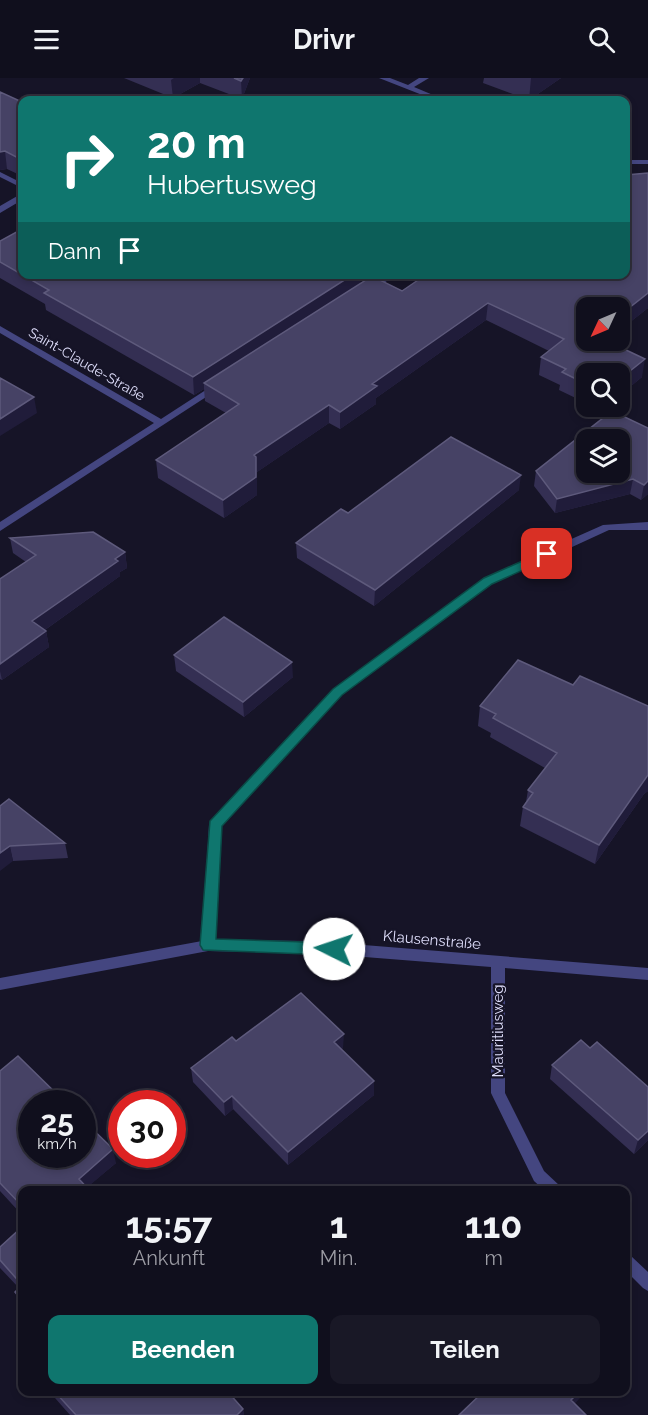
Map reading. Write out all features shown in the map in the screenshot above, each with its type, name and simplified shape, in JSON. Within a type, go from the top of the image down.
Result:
[{"type":"street","points":[[383,78],[431,96]]},
{"type":"street","points":[[409,87],[425,78]]},
{"type":"street","points":[[630,162],[648,162]]},
{"type":"street","points":[[0,174],[18,184]]},
{"type":"street","points":[[0,210],[18,199]]},
{"type":"street","points":[[363,294],[386,279]]},
{"type":"street","name":"Saint-Claude-Straße","points":[[0,329],[161,423]]},
{"type":"street","points":[[0,527],[224,382]]},
{"type":"street","points":[[208,945],[215,825],[338,692],[488,581],[607,526],[648,526]]},
{"type":"street","name":"Klausenstraße","points":[[0,984],[208,945],[314,947],[648,974]]},
{"type":"street","name":"Mauritiusweg","points":[[498,962],[498,1093],[539,1176],[550,1186]]},
{"type":"street","points":[[630,1265],[648,1283]]},
{"type":"building","points":[[0,92],[18,100],[18,158],[5,151],[0,152]]},
{"type":"building","points":[[648,173],[648,293],[630,307],[630,297],[576,297],[576,351],[628,351],[645,359],[630,371],[630,363],[576,363],[576,379],[562,372],[566,369],[541,357],[564,339],[488,303],[372,384],[377,386],[340,412],[329,405],[254,455],[256,457],[256,477],[223,500],[156,460],[239,404],[204,383],[367,279],[378,279],[402,291],[420,279],[630,279],[630,175]]},
{"type":"building","points":[[18,231],[18,272],[0,262],[0,241]]},
{"type":"building","points":[[30,279],[346,279],[193,377],[44,293],[49,290]]},
{"type":"building","points":[[0,378],[34,397],[0,419]]},
{"type":"building","points":[[604,417],[625,417],[648,428],[648,481],[644,485],[630,480],[630,429],[589,429]]},
{"type":"building","points":[[451,437],[521,475],[375,590],[296,543],[341,509],[348,513]]},
{"type":"building","points":[[576,439],[576,483],[618,483],[557,499],[536,471]]},
{"type":"building","points":[[93,532],[125,552],[115,559],[118,561],[32,621],[46,631],[0,664],[0,579],[36,555],[10,538]]},
{"type":"building","points":[[224,617],[292,662],[243,702],[174,655]]},
{"type":"building","points":[[518,660],[573,685],[580,676],[648,706],[648,775],[599,845],[523,807],[533,793],[528,790],[557,753],[493,718],[496,714],[480,706]]},
{"type":"building","points":[[9,799],[65,843],[10,846],[0,853],[0,806]]},
{"type":"building","points":[[301,993],[344,1034],[334,1042],[374,1081],[288,1152],[232,1096],[224,1102],[191,1068],[232,1037],[236,1041]]},
{"type":"building","points":[[581,1040],[590,1048],[597,1042],[648,1087],[648,1131],[638,1140],[552,1065]]},
{"type":"building","points":[[18,1056],[53,1090],[18,1090],[18,1168],[91,1168],[79,1179],[85,1186],[18,1186],[18,1202],[0,1183],[0,1071]]},
{"type":"building","points":[[96,1133],[108,1144],[108,1153],[96,1164]]},
{"type":"building","points":[[18,1231],[18,1280],[0,1260],[0,1247]]},
{"type":"building","points":[[59,1396],[232,1396],[243,1409],[237,1415],[76,1415]]},
{"type":"building","points":[[479,1396],[575,1396],[571,1400],[586,1415],[459,1415]]},
{"type":"route","points":[[334,949],[208,945],[215,825],[338,692],[488,581],[547,554]]}]
